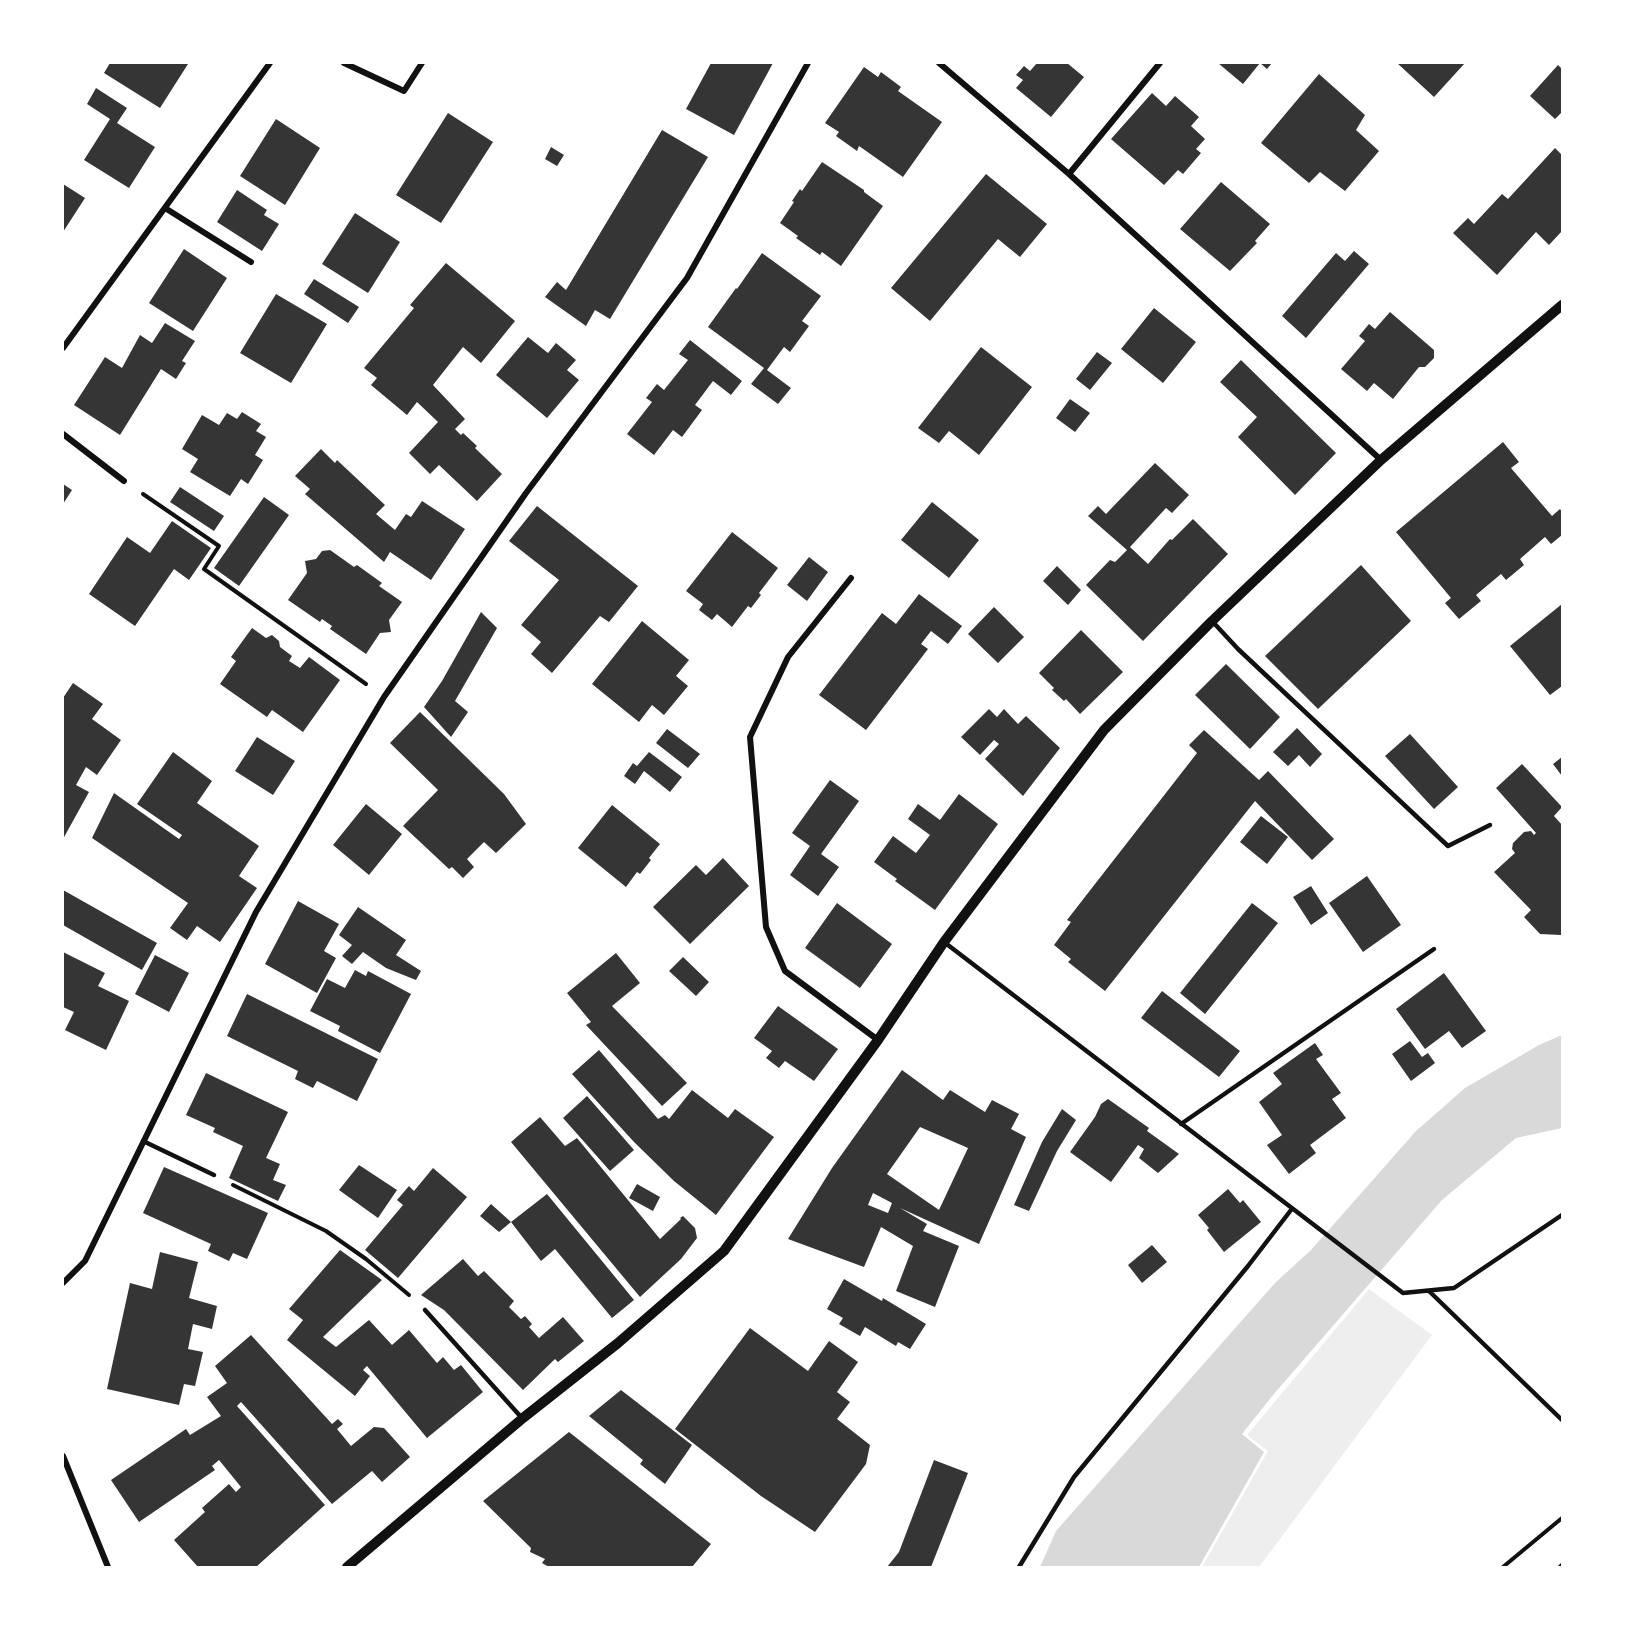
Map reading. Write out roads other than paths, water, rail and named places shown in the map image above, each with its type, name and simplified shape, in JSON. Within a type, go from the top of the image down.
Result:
[{"type":"street","points":[[63,348],[270,63]]},
{"type":"street","points":[[344,63],[404,91],[422,63]]},
{"type":"street","points":[[63,1283],[85,1261],[256,912],[384,697],[526,493],[687,278],[808,63]]},
{"type":"street","points":[[939,63],[1069,174],[1381,460]]},
{"type":"street","points":[[1069,174],[1160,63]]},
{"type":"street","points":[[165,208],[251,262]]},
{"type":"street","points":[[347,1567],[523,1418],[618,1343],[724,1251],[878,1040],[944,942],[1104,730],[1212,621],[1381,460],[1562,305]]},
{"type":"street","points":[[63,434],[124,481]]},
{"type":"street","points":[[850,578],[788,657],[750,737],[766,927],[785,971],[878,1040]]},
{"type":"street","points":[[63,1456],[108,1567]]},
{"type":"lane","points":[[1212,621],[1238,649],[1448,846],[1490,825]]},
{"type":"lane","points":[[944,942],[1291,1210],[1403,1293],[1454,1288],[1562,1215]]},
{"type":"lane","points":[[1180,1124],[1434,949]]},
{"type":"lane","points":[[143,1141],[214,1175]]},
{"type":"lane","points":[[1019,1567],[1074,1477],[1248,1266],[1291,1210]]},
{"type":"lane","points":[[1429,1291],[1562,1420]]},
{"type":"lane","points":[[425,1310],[523,1418]]}]
